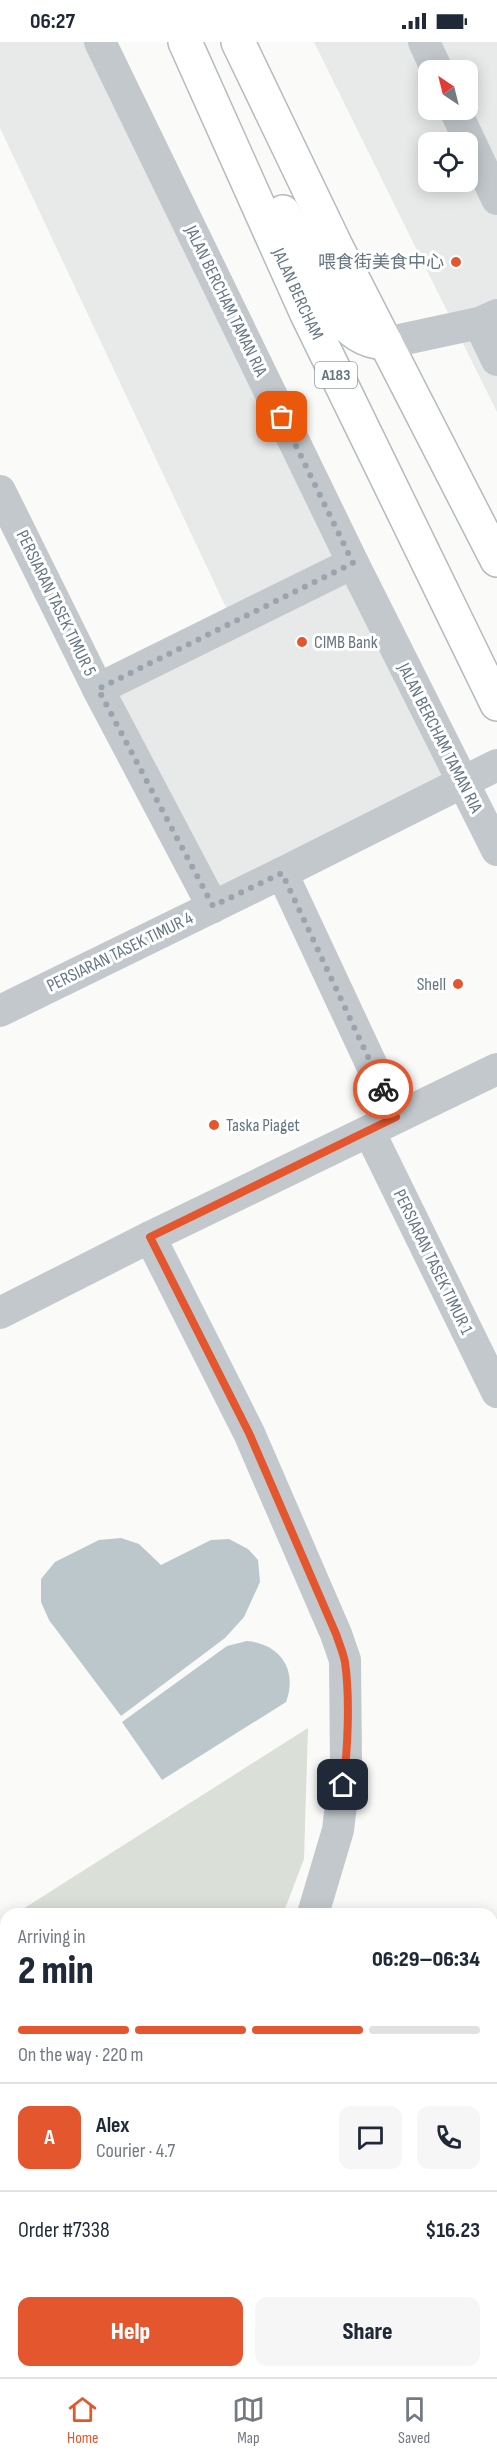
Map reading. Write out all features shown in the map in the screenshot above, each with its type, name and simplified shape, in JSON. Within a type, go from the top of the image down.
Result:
[{"type":"main road","name":"JALAN BERCHAM","points":[[185,42],[306,312],[497,704]]},
{"type":"main road","points":[[238,42],[386,343],[497,560]]},
{"type":"main road","points":[[206,89],[246,135],[336,313],[360,338],[372,343],[386,343]]},
{"type":"street","name":"JALAN BERCHAM TAMAN RIA","points":[[100,42],[353,563],[497,850]]},
{"type":"street","points":[[424,42],[432,60]]},
{"type":"street","points":[[460,120],[497,198]]},
{"type":"street","points":[[386,343],[488,319],[497,360]]},
{"type":"street","name":"PERSIARAN TASEK TIMUR 5","points":[[0,491],[98,689],[213,906]]},
{"type":"street","points":[[98,689],[353,563]]},
{"type":"street","name":"PERSIARAN TASEK TIMUR 4","points":[[0,1011],[497,765]]},
{"type":"street","name":"PERSIARAN TASEK TIMUR 1","points":[[282,873],[382,1124],[497,1392]]},
{"type":"street","points":[[0,1313],[150,1237],[497,1070]]},
{"type":"street","points":[[150,1237],[249,1433],[336,1634],[345,1660],[346,1752],[338,1830],[315,1908]]},
{"type":"shaded area","points":[[0,42],[114,42],[469,767],[205,894],[103,682],[230,616],[0,128]]},
{"type":"shaded area","points":[[314,42],[497,42],[497,412]]},
{"type":"shaded area","points":[[121,1538],[139,1544],[161,1565],[211,1540],[229,1539],[248,1549],[258,1560],[260,1582],[244,1617],[225,1638],[121,1716],[49,1620],[41,1602],[41,1579],[55,1562],[99,1540]]},
{"type":"shaded area","points":[[247,1641],[269,1647],[283,1661],[290,1679],[286,1702],[162,1780],[122,1722],[227,1646]]},
{"type":"shaded area","points":[[308,1728],[304,1859],[285,1908],[24,1908]]},
{"type":"way so far","points":[[282,417],[353,563],[98,689],[213,906],[282,873],[383,1089]]},
{"type":"place","name":"喂食街美食中心","points":[[456,262]]},
{"type":"place","name":"CIMB Bank","points":[[302,642]]},
{"type":"place","name":"Shell","points":[[458,984]]},
{"type":"place","name":"Taska Piaget","points":[[214,1125]]},
{"type":"route","points":[[343,1785],[346,1763],[345,1660],[336,1634],[249,1433],[150,1237],[396,1117],[383,1089]]}]
